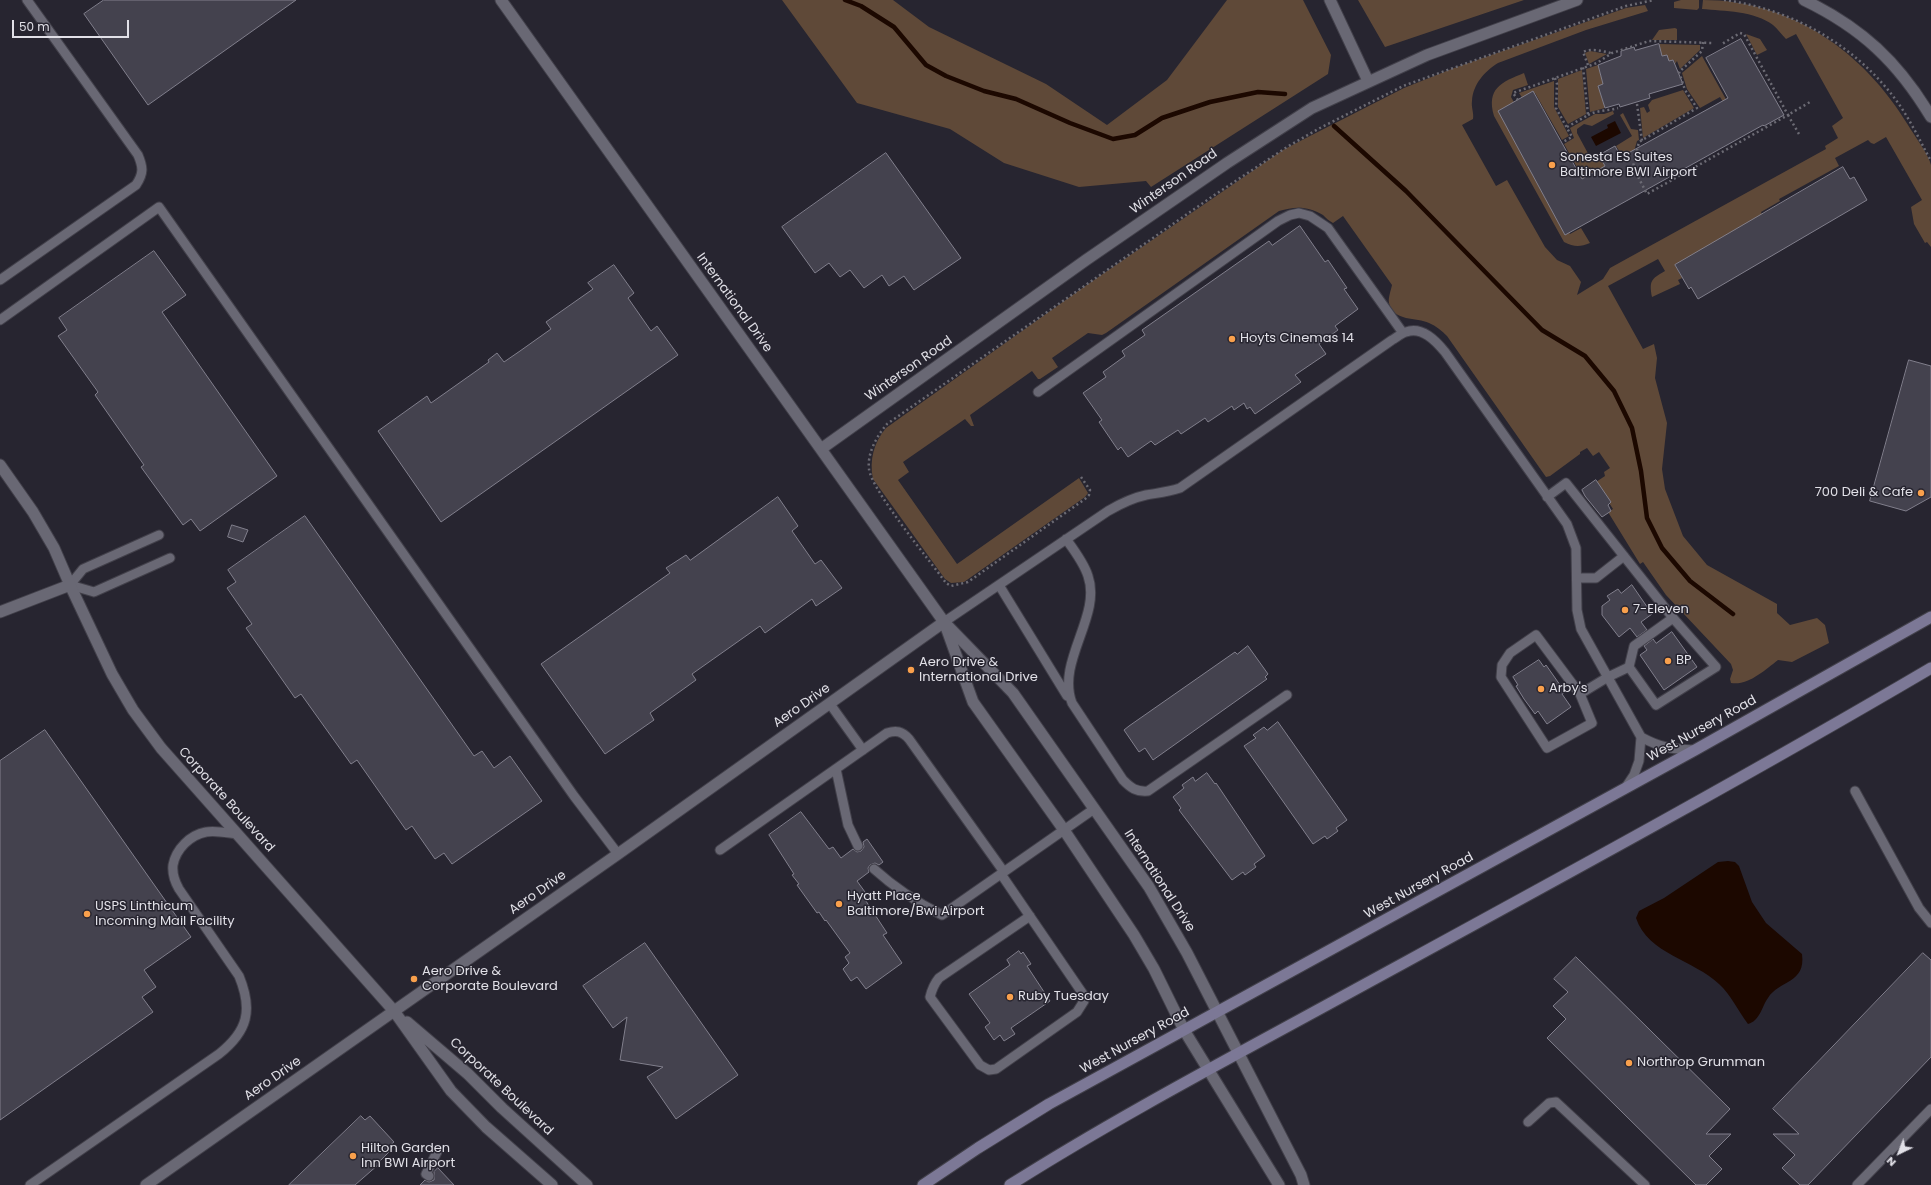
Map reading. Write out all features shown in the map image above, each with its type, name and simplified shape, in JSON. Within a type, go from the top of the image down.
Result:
[{"type":"main road","name":"West Nursery Road","points":[[924,1185],[978,1148],[1049,1104],[1695,750],[1931,617]]},
{"type":"main road","points":[[1010,1185],[1055,1157],[1209,1070],[1791,750],[1931,668]]},
{"type":"street","name":"International Drive","points":[[501,0],[944,622],[1013,693],[1149,887],[1187,953],[1240,1053],[1301,1175],[1304,1185]]},
{"type":"street","points":[[1330,0],[1368,81]]},
{"type":"street","name":"Winterson Road","points":[[821,449],[1086,260],[1227,162],[1312,108],[1427,54],[1577,0]]},
{"type":"street","points":[[1804,0],[1828,12],[1861,33],[1888,59],[1914,90],[1931,118]]},
{"type":"street","name":"Corporate Boulevard","points":[[0,465],[33,512],[54,548],[112,674],[133,710],[161,748],[394,1011],[451,1091],[486,1127],[552,1185]]},
{"type":"street","points":[[0,612],[70,585]]},
{"type":"street","name":"International Drive","points":[[944,622],[973,702],[1064,830],[1142,949],[1154,969],[1184,1030],[1279,1185]]},
{"type":"street","name":"Aero Drive","points":[[146,1185],[618,854],[944,622]]},
{"type":"street","name":"Corporate Boulevard","points":[[394,1011],[468,1074],[502,1108],[587,1185]]},
{"type":"lane","points":[[0,280],[136,185],[142,177],[143,166],[138,154],[27,0]]},
{"type":"lane","points":[[0,320],[159,207],[570,790],[618,854]]},
{"type":"lane","points":[[1038,392],[1278,221],[1290,215],[1299,214],[1310,216],[1328,228],[1404,333]]},
{"type":"lane","points":[[944,622],[1108,510],[1128,500],[1180,488],[1407,331],[1418,331],[1428,336],[1446,352],[1567,524],[1576,548],[1577,610],[1581,629],[1641,737],[1657,746],[1669,749],[1695,750]]},
{"type":"lane","points":[[1548,497],[1566,483],[1673,618],[1716,667],[1656,705],[1629,667],[1634,646],[1673,618]]},
{"type":"lane","points":[[159,535],[83,569],[70,585],[94,592],[170,558]]},
{"type":"lane","points":[[1066,539],[1088,575],[1090,586],[1090,603],[1067,683],[1068,693],[1072,703]]},
{"type":"lane","points":[[1577,578],[1596,578],[1624,556]]},
{"type":"lane","points":[[999,585],[1072,703],[1123,780],[1137,791],[1148,791],[1287,694]]},
{"type":"lane","points":[[1536,634],[1580,694],[1592,723],[1547,748],[1501,677],[1502,665],[1510,653],[1536,634]]},
{"type":"lane","points":[[1580,694],[1608,677],[1629,667]]},
{"type":"lane","points":[[830,704],[863,750]]},
{"type":"lane","points":[[720,850],[886,733],[895,731],[903,733],[909,738],[1003,873],[1082,994],[1084,1001],[1077,1012],[996,1069],[989,1070],[980,1065],[930,997],[934,984],[939,978],[1030,916]]},
{"type":"lane","points":[[1626,787],[1634,775],[1639,761],[1641,737]]},
{"type":"lane","points":[[836,769],[848,825],[858,846]]},
{"type":"lane","points":[[1855,791],[1919,908],[1931,923]]},
{"type":"lane","points":[[874,869],[892,885],[914,901],[942,915],[1094,809]]},
{"type":"lane","points":[[30,1185],[219,1054],[239,1035],[248,1005],[246,991],[240,976],[178,889],[174,877],[173,866],[178,852],[185,843],[195,836],[207,831],[237,834]]},
{"type":"lane","points":[[1528,1122],[1549,1104],[1556,1102],[1645,1185]]},
{"type":"lane","points":[[1857,1185],[1931,1109]]},
{"type":"lane","points":[[429,1176],[426,1174],[438,1150]]},
{"type":"path","points":[[1724,0],[1746,3],[1782,13],[1815,29],[1846,50],[1872,72],[1896,101],[1931,161]]},
{"type":"path","points":[[1722,44],[1740,33],[1744,34],[1799,134]]},
{"type":"path","points":[[1518,100],[1513,93],[1597,63],[1612,53],[1649,41],[1712,43]]},
{"type":"path","points":[[1702,42],[1702,51],[1679,72],[1685,90],[1697,108],[1639,142],[1633,167],[1647,194],[1810,102]]},
{"type":"path","points":[[1588,66],[1583,52],[1590,50],[1612,53]]},
{"type":"path","points":[[1584,67],[1588,115]]},
{"type":"path","points":[[1555,78],[1557,84],[1556,108],[1572,137],[1563,142]]},
{"type":"path","points":[[1637,104],[1642,141]]},
{"type":"path","points":[[1567,127],[1595,111],[1606,111],[1618,108]]},
{"type":"shaded area","points":[[782,0],[893,0],[929,27],[1046,84],[1107,125],[1167,80],[1227,0],[1303,0],[1331,55],[1328,74],[1151,187],[1146,181],[1079,187],[1004,163],[950,129],[857,103]]},
{"type":"shaded area","points":[[1358,0],[1524,0],[1385,47]]},
{"type":"shaded area","points":[[1681,0],[1699,0],[1699,8],[1697,10],[1674,8],[1674,2]]},
{"type":"shaded area","points":[[1703,0],[1735,2],[1766,9],[1795,20],[1822,35],[1847,53],[1870,75],[1890,99],[1921,145],[1931,165],[1931,247],[1927,242],[1925,243],[1914,224],[1911,207],[1922,200],[1886,137],[1874,144],[1868,140],[1835,158],[1839,166],[1779,199],[1780,201],[1761,212],[1762,215],[1675,265],[1682,278],[1678,280],[1680,284],[1652,297],[1652,281],[1665,271],[1658,259],[1608,286],[1643,349],[1654,344],[1657,358],[1655,378],[1667,423],[1662,469],[1665,489],[1683,536],[1707,565],[1777,604],[1777,613],[1790,625],[1817,618],[1825,625],[1829,643],[1792,662],[1778,660],[1750,680],[1731,683],[1730,679],[1733,670],[1731,664],[1666,595],[1643,562],[1640,564],[1608,512],[1613,509],[1598,486],[1593,484],[1605,476],[1604,472],[1610,468],[1599,452],[1593,456],[1587,448],[1550,476],[1546,477],[1447,336],[1432,324],[1400,316],[1391,309],[1389,296],[1392,285],[1343,216],[1333,223],[1323,215],[1307,208],[1291,208],[1279,211],[1106,333],[1102,335],[1088,333],[1052,358],[1058,367],[1040,379],[1038,379],[1032,371],[970,415],[974,426],[971,426],[965,419],[903,462],[909,472],[898,480],[957,564],[1079,478],[1088,493],[1085,497],[964,582],[951,583],[945,579],[873,479],[872,458],[878,439],[886,428],[1081,289],[1283,150],[1404,88],[1454,68],[1626,8],[1645,5],[1648,11],[1586,30],[1493,66],[1480,79],[1475,89],[1472,103],[1473,119],[1462,125],[1496,186],[1507,180],[1545,247],[1557,260],[1570,266],[1581,282],[1577,295],[1603,279],[1610,268],[1826,149],[1825,146],[1838,138],[1832,126],[1843,118],[1796,34],[1786,39],[1766,20],[1739,12],[1702,9]]},
{"type":"shaded area","points":[[1677,29],[1677,40],[1652,40],[1659,30]]},
{"type":"shaded area","points":[[1746,34],[1760,39],[1767,50],[1757,55]]},
{"type":"shaded area","points":[[1659,44],[1700,45],[1700,50],[1680,69],[1677,61],[1675,64],[1674,60],[1669,61],[1662,56]]},
{"type":"shaded area","points":[[1590,51],[1607,54],[1589,64],[1585,53]]},
{"type":"shaded area","points":[[1702,56],[1728,103],[1725,105],[1720,97],[1700,108],[1687,89],[1682,73]]},
{"type":"shaded area","points":[[1598,65],[1603,84],[1598,86],[1605,108],[1590,112],[1586,69]]},
{"type":"shaded area","points":[[1582,70],[1586,114],[1568,124],[1558,107],[1558,79]]},
{"type":"shaded area","points":[[1524,73],[1528,85],[1513,90],[1511,97],[1515,104],[1502,111],[1570,234],[1581,228],[1590,243],[1577,246],[1564,242],[1494,116],[1492,99],[1494,92],[1503,83]]},
{"type":"shaded area","points":[[1554,81],[1554,107],[1569,136],[1562,140],[1535,93],[1523,99],[1519,93]]},
{"type":"shaded area","points":[[1683,90],[1694,108],[1643,138],[1640,108],[1644,107],[1647,113],[1650,111],[1648,105],[1652,100]]},
{"type":"shaded area","points":[[1613,111],[1614,114],[1592,126],[1584,124],[1577,129],[1577,133],[1591,159],[1599,155],[1606,168],[1584,180],[1564,144],[1574,138],[1570,128],[1595,114],[1604,114]]},
{"type":"shaded area","points":[[1623,113],[1631,129],[1638,130],[1639,140],[1637,141],[1633,155],[1620,152],[1616,146],[1632,136],[1620,115]]},
{"type":"shaded area","points":[[1615,121],[1621,133],[1596,146],[1591,137],[1608,128],[1607,125]]},
{"type":"shaded area","points":[[1718,862],[1735,862],[1739,866],[1752,902],[1766,923],[1802,954],[1800,971],[1791,980],[1773,992],[1766,1001],[1758,1017],[1748,1024],[1719,984],[1709,976],[1661,948],[1642,930],[1636,918],[1639,911],[1664,898]]},
{"type":"building","points":[[104,0],[296,0],[148,105],[84,14]]},
{"type":"building","points":[[1741,39],[1784,115],[1764,126],[1763,125],[1565,235],[1498,111],[1533,91],[1582,179],[1605,166],[1599,155],[1615,146],[1621,157],[1728,98],[1706,58]]},
{"type":"building","points":[[1659,44],[1662,56],[1667,55],[1669,61],[1673,60],[1683,84],[1649,94],[1650,98],[1620,107],[1619,104],[1605,108],[1598,86],[1603,84],[1598,65],[1621,56],[1621,51],[1634,47],[1635,50]]},
{"type":"building","points":[[886,153],[961,258],[914,290],[904,276],[889,286],[882,275],[864,288],[850,270],[840,277],[829,263],[815,273],[782,227]]},
{"type":"building","points":[[1843,167],[1850,179],[1854,177],[1867,200],[1698,299],[1691,287],[1689,289],[1675,265]]},
{"type":"building","name":"Hoyts Cinemas 14","points":[[1300,226],[1325,262],[1328,260],[1347,288],[1344,289],[1358,309],[1335,326],[1338,330],[1319,344],[1326,354],[1295,375],[1301,382],[1255,414],[1250,407],[1247,409],[1244,403],[1234,410],[1232,406],[1208,422],[1205,418],[1181,434],[1178,430],[1155,445],[1151,441],[1128,457],[1121,447],[1118,450],[1099,422],[1102,420],[1083,393],[1106,377],[1103,372],[1125,356],[1122,351],[1145,335],[1142,330],[1269,241],[1272,245]]},
{"type":"building","points":[[154,251],[186,295],[162,312],[277,476],[200,531],[191,519],[183,525],[141,467],[144,465],[95,395],[98,392],[58,336],[67,330],[59,318]]},
{"type":"building","points":[[614,265],[634,293],[628,298],[651,331],[657,326],[678,355],[441,522],[378,431],[427,396],[431,403],[489,362],[488,360],[497,353],[504,362],[520,351],[551,329],[546,322],[593,289],[588,283]]},
{"type":"building","points":[[1909,360],[1931,366],[1931,497],[1906,511],[1870,501]]},
{"type":"building","points":[[1596,480],[1611,502],[1608,505],[1611,511],[1602,517],[1582,490]]},
{"type":"building","points":[[778,497],[798,526],[792,531],[815,564],[821,560],[842,588],[816,606],[812,599],[765,633],[760,626],[692,674],[696,680],[650,713],[654,720],[605,754],[541,664],[670,573],[666,568],[686,555],[690,560]]},
{"type":"building","points":[[305,516],[474,756],[482,751],[494,768],[510,756],[542,801],[452,864],[444,853],[435,859],[412,826],[406,830],[357,760],[351,764],[301,694],[295,698],[246,628],[252,624],[227,588],[236,582],[228,570]]},
{"type":"building","points":[[232,525],[248,530],[243,542],[228,537]]},
{"type":"building","name":"7-Eleven","points":[[1632,585],[1652,614],[1641,622],[1647,630],[1637,637],[1630,628],[1619,637],[1602,615],[1602,606],[1610,600],[1607,596],[1618,589],[1621,593]]},
{"type":"building","name":"BP","points":[[1672,632],[1697,667],[1664,690],[1640,655],[1647,650],[1644,646],[1653,639],[1656,643]]},
{"type":"building","points":[[1248,646],[1268,674],[1265,677],[1267,679],[1153,760],[1145,748],[1139,752],[1124,730],[1235,652],[1237,654]]},
{"type":"building","name":"Arby's","points":[[1539,660],[1544,667],[1546,665],[1565,692],[1562,694],[1571,707],[1547,724],[1538,711],[1535,714],[1524,699],[1516,686],[1518,685],[1513,677]]},
{"type":"building","points":[[1278,722],[1347,820],[1336,828],[1338,831],[1327,839],[1325,836],[1313,844],[1244,746],[1256,738],[1253,735],[1264,727],[1267,730]]},
{"type":"building","name":"USPS Linthicum Incoming Mail Facility","points":[[45,730],[191,937],[144,970],[156,987],[142,997],[153,1012],[0,1120],[0,761]]},
{"type":"building","points":[[1207,773],[1215,784],[1216,783],[1265,856],[1254,864],[1256,867],[1245,875],[1243,872],[1232,880],[1179,810],[1181,808],[1173,797],[1184,788],[1182,785],[1193,777],[1195,781]]},
{"type":"building","name":"Hyatt Place Baltimore/Bwi Airport","points":[[801,812],[829,849],[833,847],[841,858],[853,849],[857,852],[861,851],[864,847],[863,842],[867,839],[883,862],[879,865],[875,863],[870,865],[868,868],[869,872],[857,881],[865,892],[862,895],[887,933],[883,935],[902,963],[866,989],[857,977],[851,981],[843,969],[849,963],[845,957],[850,953],[826,920],[825,921],[819,912],[817,913],[797,885],[799,884],[792,875],[794,874],[769,835]]},
{"type":"building","points":[[645,943],[738,1075],[676,1119],[647,1077],[663,1067],[620,1060],[627,1017],[613,1028],[583,986]]},
{"type":"building","name":"Ruby Tuesday","points":[[1019,951],[1021,954],[1023,952],[1031,964],[1027,966],[1050,1001],[1011,1028],[1015,1034],[1004,1041],[1000,1035],[994,1040],[985,1027],[990,1023],[969,994],[1010,965],[1007,960]]},
{"type":"building","points":[[1923,953],[1931,960],[1931,1057],[1808,1185],[1800,1185],[1782,1168],[1795,1155],[1773,1134],[1799,1134],[1773,1109]]},
{"type":"building","points":[[1576,957],[1730,1109],[1706,1134],[1731,1134],[1709,1156],[1722,1169],[1706,1185],[1696,1185],[1547,1038],[1566,1019],[1553,1006],[1568,992],[1554,979]]},
{"type":"building","name":"Hilton Garden Inn BWI Airport","points":[[361,1116],[365,1120],[370,1116],[394,1142],[389,1146],[392,1149],[378,1163],[379,1164],[355,1185],[289,1185]]},
{"type":"building","name":"Hilton Garden Inn BWI Airport","points":[[438,1168],[454,1185],[420,1185],[425,1180],[429,1182],[434,1180],[434,1172]]},
{"type":"waterway","points":[[845,0],[861,6],[894,27],[926,65],[946,76],[984,91],[1016,99],[1070,123],[1113,139],[1135,135],[1162,118],[1210,102],[1258,92],[1285,94]]},
{"type":"waterway","points":[[1334,126],[1406,191],[1542,330],[1585,356],[1614,391],[1632,428],[1641,471],[1647,518],[1662,548],[1690,581],[1733,614]]},
{"type":"place","name":"Sonesta ES Suites Baltimore BWI Airport","points":[[1552,165]]},
{"type":"place","name":"Hoyts Cinemas 14","points":[[1232,339]]},
{"type":"place","name":"700 Deli & Cafe","points":[[1921,493]]},
{"type":"place","name":"7-Eleven","points":[[1625,610]]},
{"type":"place","name":"BP","points":[[1668,661]]},
{"type":"place","name":"Aero Drive & International Drive","points":[[911,670]]},
{"type":"place","name":"Arby's","points":[[1541,689]]},
{"type":"place","name":"Hyatt Place Baltimore/Bwi Airport","points":[[839,904]]},
{"type":"place","name":"USPS Linthicum Incoming Mail Facility","points":[[87,914]]},
{"type":"place","name":"Aero Drive & Corporate Boulevard","points":[[414,979]]},
{"type":"place","name":"Ruby Tuesday","points":[[1010,997]]},
{"type":"place","name":"Northrop Grumman","points":[[1629,1063]]},
{"type":"place","name":"Hilton Garden Inn BWI Airport","points":[[353,1156]]}]
